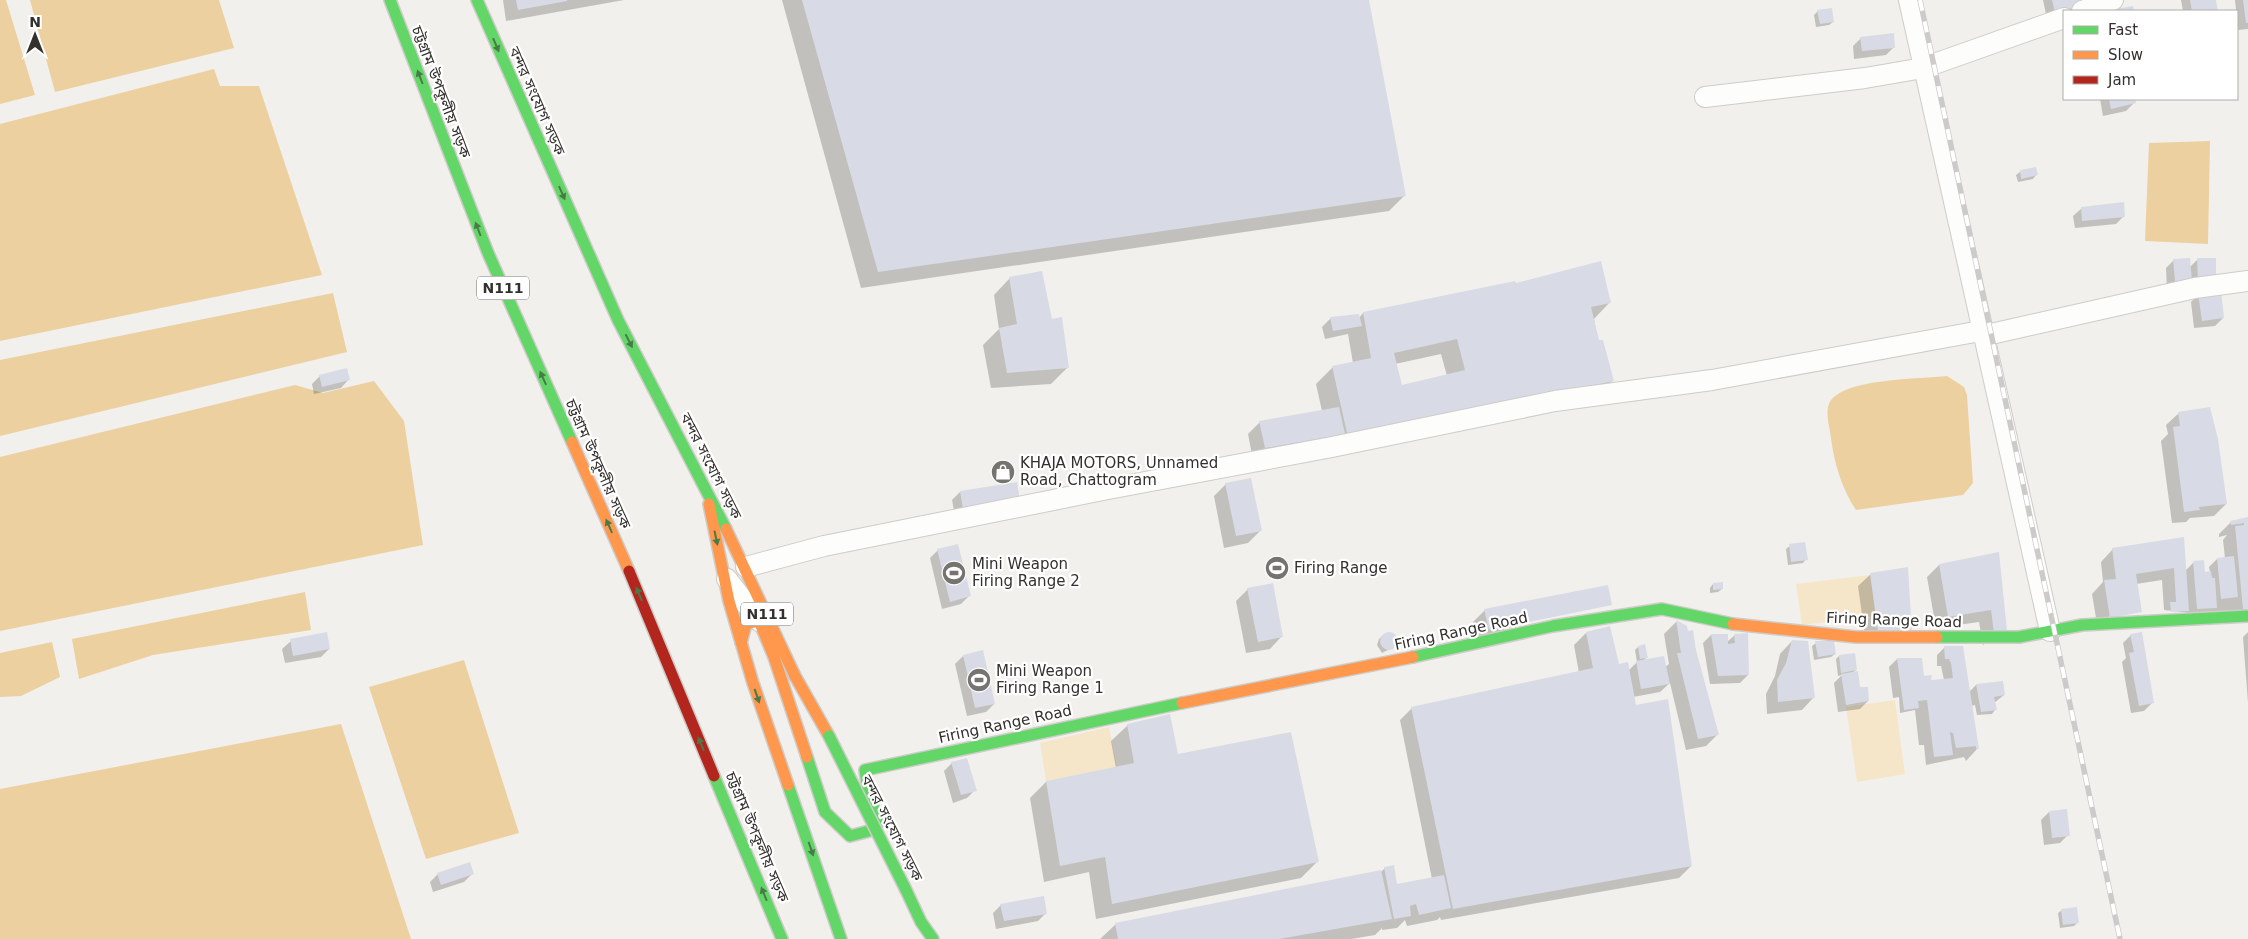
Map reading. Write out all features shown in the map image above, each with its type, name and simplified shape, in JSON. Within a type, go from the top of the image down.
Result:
[{"type":"main road","name":"চট্টগ্রাম উপকূলীয় সড়ক","points":[[390,0],[488,253],[629,571],[782,939]]},
{"type":"main road","name":"বন্দর সংযোগ সড়ক","points":[[477,0],[618,320],[746,567],[795,676],[829,736],[921,922],[933,939]]},
{"type":"main road","points":[[706,491],[724,575],[753,683],[841,939]]},
{"type":"main road","name":"Firing Range Road","points":[[759,622],[774,657],[825,812],[850,836],[869,831],[879,822],[869,796],[865,770],[1294,679],[1430,654],[1553,626],[1662,609],[1732,624],[1856,637],[2019,637],[2082,625],[2248,616]]},
{"type":"main road","points":[[741,643],[746,624],[759,622]]},
{"type":"street","points":[[1909,0],[2050,632]]},
{"type":"street","points":[[2085,10],[2113,0]]},
{"type":"street","points":[[1705,97],[1865,78],[1923,68],[2063,18]]},
{"type":"street","points":[[746,567],[824,546],[1098,491],[1332,447],[1555,401],[1712,380],[1982,333],[1991,334],[2195,288],[2248,281]]},
{"type":"street","points":[[724,575],[759,622]]},
{"type":"shaded area","points":[[0,0],[6,0],[35,95],[0,104]]},
{"type":"shaded area","points":[[30,0],[219,0],[234,48],[55,92]]},
{"type":"shaded area","points":[[214,69],[220,86],[259,86],[322,275],[0,341],[0,124]]},
{"type":"shaded area","points":[[2210,141],[2208,244],[2145,241],[2149,143]]},
{"type":"shaded area","points":[[333,293],[347,352],[0,436],[0,360]]},
{"type":"shaded area","points":[[1947,376],[1964,387],[1967,395],[1973,483],[1963,495],[1856,510],[1843,485],[1832,447],[1827,412],[1829,404],[1836,395],[1848,389],[1864,385],[1882,381]]},
{"type":"shaded area","points":[[374,381],[404,421],[423,545],[0,631],[0,457],[295,385],[323,393]]},
{"type":"shaded area","points":[[1870,575],[1876,616],[1802,625],[1796,584]]},
{"type":"shaded area","points":[[305,592],[311,630],[153,655],[79,679],[72,639]]},
{"type":"shaded area","points":[[52,642],[60,677],[21,696],[0,697],[0,653]]},
{"type":"shaded area","points":[[464,660],[519,833],[426,859],[369,687]]},
{"type":"shaded area","points":[[1895,700],[1905,774],[1857,782],[1846,707]]},
{"type":"shaded area","points":[[341,724],[411,939],[0,939],[0,789]]},
{"type":"shaded area","points":[[1109,727],[1117,767],[1046,781],[1040,743]]},
{"type":"building","points":[[516,0],[567,0],[567,1],[518,10]]},
{"type":"building","points":[[802,0],[1369,0],[1406,196],[878,272]]},
{"type":"building","points":[[2052,0],[2079,0],[2080,7],[2055,12]]},
{"type":"building","points":[[2190,0],[2216,0],[2218,10],[2192,10]]},
{"type":"building","points":[[2243,0],[2248,0],[2248,23],[2246,23]]},
{"type":"building","points":[[2133,6],[2134,10],[2115,10]]},
{"type":"building","points":[[1832,8],[1834,22],[1820,24],[1817,10]]},
{"type":"building","points":[[1894,33],[1895,48],[1862,51],[1860,37]]},
{"type":"building","points":[[2109,100],[2135,100],[2136,103],[2111,109]]},
{"type":"building","points":[[2036,167],[2038,175],[2021,179],[2020,170]]},
{"type":"building","points":[[2124,202],[2125,217],[2082,221],[2081,207]]},
{"type":"building","points":[[2190,258],[2192,281],[2175,282],[2173,259]]},
{"type":"building","points":[[2197,258],[2216,258],[2216,282],[2198,282]]},
{"type":"building","points":[[1601,261],[1611,303],[1591,307],[1599,340],[1603,340],[1614,381],[1378,430],[1347,433],[1332,366],[1371,358],[1363,312],[1515,281],[1516,283]],"holes":[[[1457,339],[1465,370],[1402,385],[1394,353]]]},
{"type":"building","points":[[1042,271],[1052,319],[1062,317],[1069,368],[1007,373],[999,328],[1017,324],[1009,277]]},
{"type":"building","points":[[2221,290],[2224,318],[2202,321],[2198,293]]},
{"type":"building","points":[[1359,314],[1362,326],[1333,331],[1330,317]]},
{"type":"building","points":[[347,368],[350,380],[322,387],[319,375]]},
{"type":"building","points":[[1339,407],[1345,434],[1265,448],[1259,421]]},
{"type":"building","points":[[2210,407],[2218,439],[2227,504],[2199,507],[2200,510],[2184,512],[2173,427],[2180,426],[2178,412]]},
{"type":"building","points":[[1251,478],[1262,531],[1236,536],[1225,483]]},
{"type":"building","points":[[1017,482],[1020,500],[963,509],[960,491]]},
{"type":"building","points":[[2248,517],[2248,609],[2243,609],[2235,526],[2244,525],[2244,523],[2231,525],[2230,521]]},
{"type":"building","points":[[2184,537],[2189,611],[2171,612],[2170,602],[2176,602],[2174,568],[2136,574],[2142,612],[2110,618],[2104,580],[2116,579],[2112,548]]},
{"type":"building","points":[[1805,542],[1808,560],[1791,562],[1789,544]]},
{"type":"building","name":"Mini Weapon Firing Range 2","points":[[958,544],[971,596],[950,602],[937,549]]},
{"type":"building","points":[[1999,552],[2007,631],[1994,633],[1991,610],[1948,617],[1939,564]]},
{"type":"building","points":[[2234,556],[2238,597],[2221,599],[2217,558]]},
{"type":"building","points":[[2204,560],[2205,572],[2211,571],[2212,578],[2215,578],[2217,608],[2197,609],[2193,561]]},
{"type":"building","points":[[1908,567],[1912,634],[1878,632],[1870,573]]},
{"type":"building","points":[[1723,582],[1723,589],[1713,590],[1713,583]]},
{"type":"building","points":[[1273,583],[1283,637],[1258,642],[1247,588]]},
{"type":"building","points":[[1608,585],[1612,605],[1489,630],[1484,609]]},
{"type":"building","points":[[1676,620],[1687,626],[1688,631],[1693,630],[1696,650],[1719,735],[1698,739],[1677,653],[1681,653]]},
{"type":"building","points":[[1610,626],[1619,664],[1628,662],[1636,705],[1668,699],[1692,866],[1453,909],[1411,707],[1593,668],[1586,632]]},
{"type":"building","points":[[327,632],[330,649],[293,656],[290,639]]},
{"type":"building","points":[[1389,632],[1395,635],[1398,641],[1395,647],[1389,650],[1383,647],[1380,641],[1383,635]]},
{"type":"building","points":[[2142,632],[2154,703],[2139,706],[2129,653],[2134,652],[2130,634]]},
{"type":"building","points":[[1748,633],[1749,675],[1718,676],[1711,634],[1728,634],[1728,644],[1735,643],[1734,634]]},
{"type":"building","points":[[1792,640],[1808,641],[1815,698],[1778,702],[1777,680],[1786,663]]},
{"type":"building","points":[[1815,641],[1834,641],[1836,654],[1818,657]]},
{"type":"building","points":[[1645,644],[1648,658],[1640,659],[1638,646]]},
{"type":"building","points":[[1944,646],[1963,646],[1979,749],[1976,749],[1976,746],[1956,748],[1953,733],[1950,732],[1953,755],[1934,757],[1927,700],[1918,701],[1919,708],[1904,710],[1897,658],[1922,658],[1924,676],[1932,675],[1931,680],[1953,678],[1951,663],[1949,659],[1945,659]]},
{"type":"building","name":"Mini Weapon Firing Range 1","points":[[983,650],[995,704],[975,708],[963,655]]},
{"type":"building","points":[[1855,653],[1857,670],[1841,673],[1839,655]]},
{"type":"building","points":[[1664,656],[1670,684],[1641,689],[1636,661]]},
{"type":"building","points":[[1858,671],[1860,687],[1868,687],[1869,701],[1846,705],[1841,674]]},
{"type":"building","points":[[2003,681],[2005,695],[1994,697],[1997,710],[1981,712],[1976,684]]},
{"type":"building","points":[[1170,714],[1178,754],[1291,732],[1319,862],[1112,904],[1105,857],[1060,866],[1046,781],[1134,763],[1127,724]]},
{"type":"building","points":[[967,758],[977,791],[961,795],[951,762]]},
{"type":"building","points":[[2067,809],[2070,836],[2052,838],[2049,811]]},
{"type":"building","points":[[470,862],[474,874],[441,885],[437,873]]},
{"type":"building","points":[[1394,865],[1397,884],[1444,875],[1451,908],[1419,915],[1416,904],[1410,906],[1411,916],[1394,919],[1384,867]]},
{"type":"building","points":[[1381,870],[1392,919],[1279,939],[1118,939],[1115,923]]},
{"type":"building","points":[[1044,896],[1047,914],[1004,921],[1000,904]]},
{"type":"building","points":[[2077,907],[2079,923],[2063,925],[2061,909]]},
{"type":"railway","points":[[1920,0],[2120,939]]},
{"type":"traffic: fast","points":[[390,0],[488,253],[572,442]]},
{"type":"traffic: fast","points":[[477,0],[618,320],[726,529]]},
{"type":"traffic: fast","points":[[1413,657],[1553,626],[1662,609],[1733,624]]},
{"type":"traffic: fast","points":[[1937,637],[2019,637],[2082,625],[2248,616]]},
{"type":"traffic: fast","points":[[807,757],[825,812],[850,836],[869,831],[879,822],[869,796],[865,770],[1182,703]]},
{"type":"traffic: fast","points":[[829,736],[906,890]]},
{"type":"traffic: fast","points":[[714,776],[782,939]]},
{"type":"traffic: fast","points":[[788,785],[841,939]]},
{"type":"traffic: fast","points":[[906,890],[921,922],[933,939]]},
{"type":"traffic: slow","points":[[572,442],[629,571]]},
{"type":"traffic: slow","points":[[709,504],[729,601],[753,683],[788,785]]},
{"type":"traffic: slow","points":[[726,529],[795,676],[829,736]]},
{"type":"traffic: slow","points":[[741,643],[746,624],[759,621],[774,657],[807,757]]},
{"type":"traffic: slow","points":[[1733,624],[1856,637],[1937,637]]},
{"type":"traffic: slow","points":[[1182,703],[1413,657]]},
{"type":"traffic: jam","points":[[629,571],[714,776]]},
{"type":"place","name":"KHAJA MOTORS, Unnamed Road, Chattogram","points":[[1003,472]]},
{"type":"place","name":"Firing Range","points":[[1277,568]]},
{"type":"place","name":"Mini Weapon Firing Range 2","points":[[954,573]]},
{"type":"place","name":"Mini Weapon Firing Range 1","points":[[979,680]]}]
